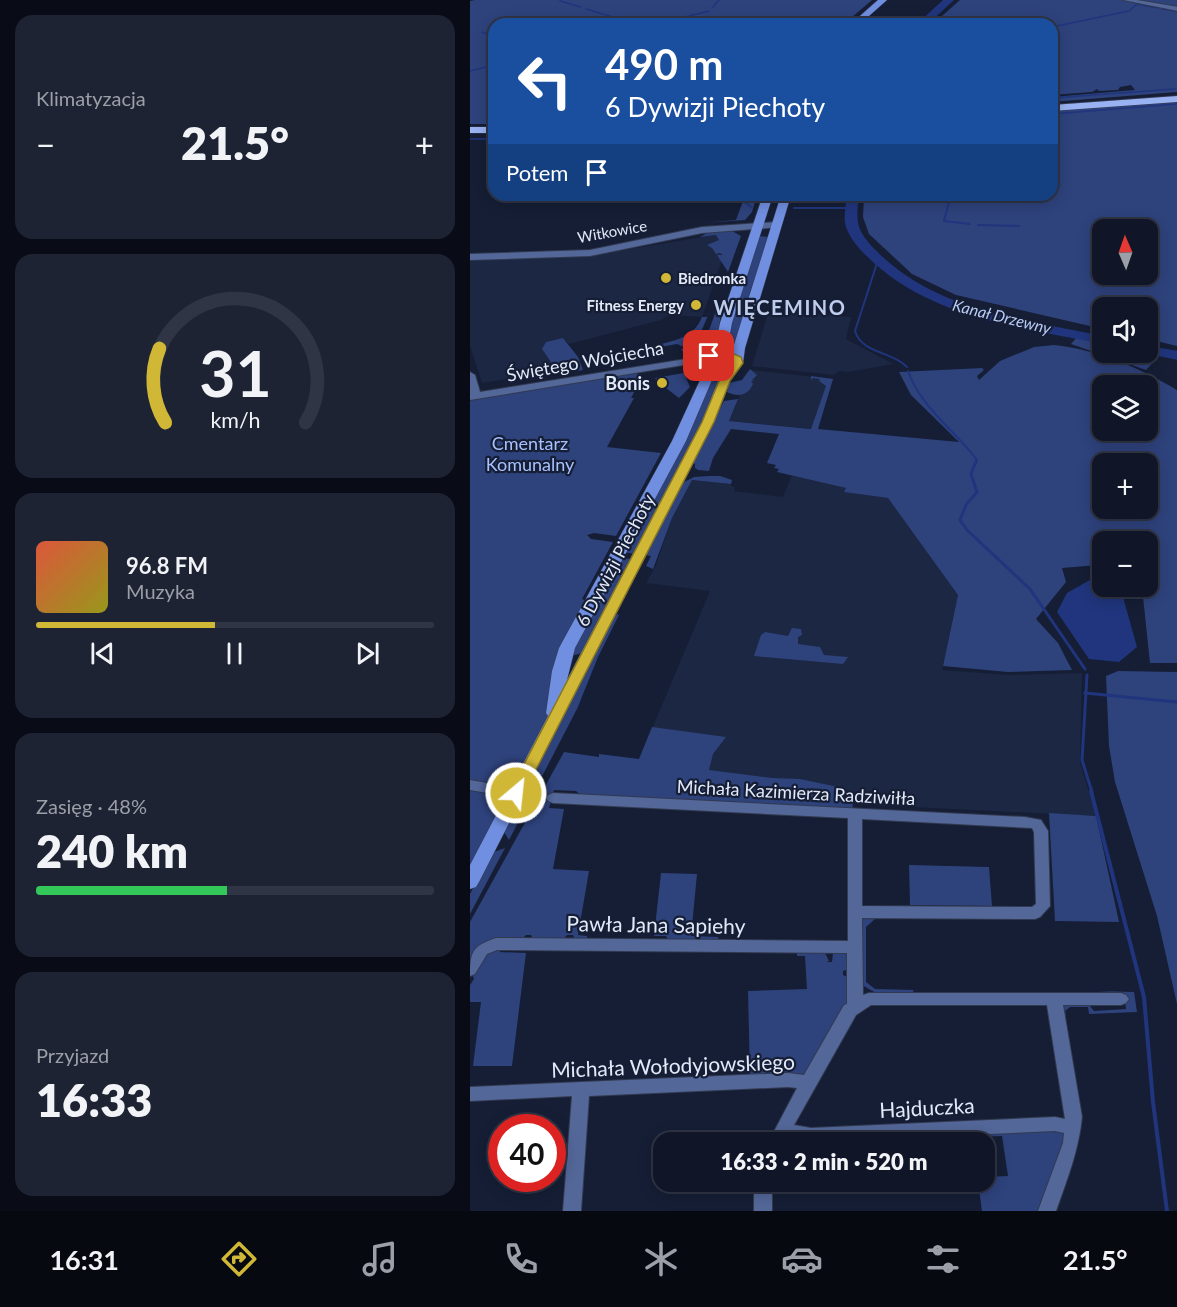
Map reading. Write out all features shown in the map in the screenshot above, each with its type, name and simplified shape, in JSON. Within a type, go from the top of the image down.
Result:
[{"type":"main road","points":[[1058,103],[1178,94]]},
{"type":"main road","points":[[1058,108],[1178,99]]},
{"type":"main road","points":[[470,126],[488,125]]},
{"type":"main road","points":[[470,130],[488,130]]},
{"type":"street","points":[[862,18],[883,0]]},
{"type":"street","points":[[875,18],[894,0]]},
{"type":"street","points":[[1126,0],[1178,9]]},
{"type":"street","name":"6 Dywizji Piechoty","points":[[552,725],[563,657],[678,441],[701,392],[708,360],[722,344],[726,323],[766,201]]},
{"type":"street","name":"6 Dywizji Piechoty","points":[[470,882],[708,422],[735,363],[784,201]]},
{"type":"street","name":"Witkowice","points":[[470,257],[590,253],[702,230],[777,225]]},
{"type":"street","points":[[708,360],[720,370],[735,363]]},
{"type":"street","name":"Świętego Wojciecha","points":[[473,397],[708,360]]},
{"type":"street","points":[[470,375],[473,397]]},
{"type":"street","points":[[563,657],[585,659]]},
{"type":"street","points":[[470,785],[516,793]]},
{"type":"street","name":"Michała Kazimierza Radziwiłła","points":[[553,798],[1025,822],[1036,825],[1041,831],[1044,900],[1040,910],[1028,914],[854,912]]},
{"type":"street","points":[[855,813],[855,1005],[879,997],[1121,999]]},
{"type":"street","name":"Pawła Jana Sapiehy","points":[[470,970],[482,950],[496,944],[854,947]]},
{"type":"street","points":[[1047,1211],[1074,1128],[1074,1104],[1054,999]]},
{"type":"street","name":"Michała Wołodyjowskiego","points":[[470,1094],[788,1080],[808,1082],[845,1017],[855,1005]]},
{"type":"street","points":[[782,1132],[808,1082]]},
{"type":"street","points":[[572,1211],[581,1089]]},
{"type":"street","name":"Hajduczka","points":[[878,1132],[1055,1124],[1074,1128]]},
{"type":"street","points":[[762,1192],[763,1211]]},
{"type":"shaded area","points":[[732,232],[702,317],[669,315],[661,320],[569,344],[563,338],[542,349],[557,371],[482,383],[470,346],[470,259],[595,255]]},
{"type":"shaded area","points":[[769,310],[851,317],[846,339],[893,364],[849,372],[839,371],[834,375],[752,366]]},
{"type":"shaded area","points":[[750,370],[833,379],[817,429],[729,421]]},
{"type":"shaded area","points":[[792,475],[846,488],[845,492],[888,498],[958,595],[942,670],[1008,675],[1082,673],[1080,762],[1096,816],[853,804],[636,767],[710,591],[646,583],[656,565],[672,518],[692,480],[731,484],[735,487],[734,491],[783,497]]},
{"type":"shaded area","points":[[1092,579],[1092,597],[1123,597],[1137,647],[1119,662],[1089,659],[1057,612],[1067,593]]},
{"type":"green space","points":[[872,0],[851,18],[488,18],[488,124],[470,124],[470,1]]},
{"type":"green space","points":[[960,0],[1177,0],[1177,92],[1058,102],[1058,96],[1135,90],[1131,85],[1120,87],[1118,90],[1099,91],[1097,89],[1092,92],[1058,95],[1058,18],[940,18]]},
{"type":"green space","points":[[1177,102],[1177,346],[1158,341],[1158,297],[1092,297],[1092,326],[956,295],[912,274],[869,234],[863,217],[864,201],[1058,201],[1058,109]]},
{"type":"green space","points":[[743,201],[755,201],[752,212],[745,220],[703,223],[736,220]]},
{"type":"green space","points":[[732,231],[741,236],[728,272],[717,255],[723,255],[716,254],[707,245],[719,240],[716,235],[700,237],[709,232]]},
{"type":"green space","points":[[758,236],[769,237],[732,355],[721,353],[727,345],[729,328]]},
{"type":"green space","points":[[711,308],[694,349],[683,352],[681,349],[686,348],[677,344],[660,347],[662,350],[659,351],[653,346],[688,334],[694,330],[702,317],[707,317]]},
{"type":"green space","points":[[717,308],[721,312],[714,345],[703,353],[683,359],[683,355],[697,353],[703,347]]},
{"type":"green space","points":[[1078,336],[1092,339],[1092,351],[1071,344]]},
{"type":"green space","points":[[563,338],[578,357],[583,370],[527,378],[526,376],[557,371],[542,349],[546,342]]},
{"type":"green space","points":[[1054,345],[1092,352],[1092,363],[1122,363],[1149,375],[1092,375],[1092,441],[1158,441],[1158,380],[1177,390],[1177,663],[1150,663],[1143,597],[1158,597],[1158,531],[1092,531],[1092,566],[1062,568],[1066,582],[1036,619],[1058,643],[1072,670],[1008,672],[943,666],[958,595],[888,498],[844,492],[846,488],[777,472],[779,469],[774,468],[776,465],[767,463],[779,434],[731,429],[713,458],[709,471],[698,470],[693,463],[724,401],[738,399],[729,421],[811,429],[826,386],[819,381],[820,379],[811,380],[811,376],[833,379],[818,429],[959,442],[911,395],[899,372],[982,368],[984,370],[977,376],[979,380],[1000,361],[1034,347]]},
{"type":"green space","points":[[1126,363],[1153,363],[1146,370]]},
{"type":"green space","points":[[750,369],[757,375],[752,380],[754,381],[751,381],[753,384],[749,391],[739,395],[727,392],[729,383],[742,380]]},
{"type":"green space","name":"Cmentarz Komunalny","points":[[637,372],[640,381],[631,398],[634,398],[607,447],[661,453],[616,536],[594,533],[587,535],[591,539],[613,542],[582,599],[587,601],[550,713],[515,781],[493,793],[503,802],[470,869],[470,399]]},
{"type":"green space","points":[[684,373],[690,387],[679,398],[662,385],[667,383],[662,379],[657,381],[655,378]]},
{"type":"green space","points":[[710,380],[719,382],[717,392],[635,554],[624,552]]},
{"type":"green space","points":[[720,476],[732,480],[731,484],[692,480],[672,518],[653,569],[646,566],[651,556],[645,555],[682,483],[694,477]]},
{"type":"green space","points":[[621,558],[632,559],[582,653],[575,655],[572,653]]},
{"type":"green space","points":[[617,614],[619,615],[598,657],[577,709],[509,840],[504,832],[609,624]]},
{"type":"green space","points":[[792,628],[801,629],[802,635],[798,637],[798,644],[820,647],[824,655],[848,657],[843,664],[754,656],[761,635],[765,632],[788,636]]},
{"type":"green space","points":[[1118,671],[1177,672],[1177,1004],[1157,916],[1115,782],[1109,746],[1106,676]]},
{"type":"green space","points":[[652,727],[726,737],[713,754],[709,770],[800,779],[838,787],[853,804],[852,810],[583,797],[576,791],[554,790],[549,808],[564,809],[553,869],[589,871],[578,935],[587,936],[587,938],[575,940],[573,935],[567,935],[563,940],[533,940],[531,935],[526,935],[521,940],[476,952],[470,962],[470,922],[564,752],[639,759]]},
{"type":"green space","points":[[1049,813],[1096,816],[1119,922],[1055,921]]},
{"type":"green space","points":[[505,848],[470,914],[470,894],[491,853]]},
{"type":"green space","points":[[909,865],[989,867],[992,906],[910,905]]},
{"type":"green space","points":[[661,873],[697,874],[691,936],[718,937],[718,940],[715,942],[669,941],[666,936],[654,936]]},
{"type":"green space","points":[[883,916],[883,919],[875,919],[866,927],[866,982],[875,989],[914,990],[912,993],[876,993],[862,985],[862,919]]},
{"type":"green space","points":[[500,949],[500,952],[526,953],[512,1066],[473,1066],[481,1002],[470,1002],[470,985],[489,950]]},
{"type":"green space","points":[[797,950],[824,951],[829,961],[826,962],[832,962],[833,953],[836,951],[848,955],[849,969],[843,971],[843,975],[849,978],[846,1004],[807,1072],[802,1075],[750,1077],[748,991],[807,989],[805,956],[797,956]]},
{"type":"green space","points":[[1098,991],[1134,992],[1137,1012],[1089,1014],[1088,1007],[1070,1007],[1065,1011],[1066,1016],[1062,1016],[1062,1009],[1066,1004],[1089,1005],[1094,1011],[1126,1009],[1124,993]]},
{"type":"green space","points":[[1055,1129],[1063,1133],[1066,1138],[1041,1211],[982,1211],[979,1192],[995,1192],[995,1177],[1008,1176],[1002,1136],[995,1136],[995,1132],[986,1132]]},
{"type":"waterway","points":[[712,8],[719,0]]},
{"type":"waterway","name":"Kanał Drzewny","points":[[929,18],[949,0]]},
{"type":"waterway","points":[[560,1],[581,7]]},
{"type":"waterway","points":[[1058,26],[1129,11],[1137,4],[1140,5]]},
{"type":"waterway","points":[[1142,5],[1158,8]]},
{"type":"waterway","points":[[586,9],[616,18]]},
{"type":"waterway","points":[[1162,9],[1178,11]]},
{"type":"waterway","points":[[681,18],[709,11]]},
{"type":"waterway","points":[[482,32],[488,34]]},
{"type":"waterway","points":[[470,71],[488,66]]},
{"type":"waterway","points":[[1058,98],[1175,89]]},
{"type":"waterway","points":[[1058,114],[1178,104]]},
{"type":"waterway","points":[[470,139],[488,139]]},
{"type":"waterway","points":[[743,201],[747,204]]},
{"type":"waterway","name":"Kanał Drzewny","points":[[853,201],[852,223],[861,241],[894,274],[920,290],[979,313],[1092,338]]},
{"type":"waterway","points":[[745,202],[751,207]]},
{"type":"waterway","points":[[949,202],[944,221],[970,224]]},
{"type":"waterway","points":[[794,208],[851,208]]},
{"type":"waterway","points":[[978,225],[1019,226]]},
{"type":"waterway","points":[[878,260],[855,331],[864,344],[894,358],[907,367]]},
{"type":"waterway","name":"Kanał Drzewny","points":[[1158,352],[1178,356]]},
{"type":"waterway","points":[[908,371],[929,407],[968,449],[977,460],[976,463]]},
{"type":"waterway","points":[[976,461],[971,474],[977,492],[966,505],[960,520],[967,530],[1030,589],[1085,669]]},
{"type":"waterway","points":[[1086,693],[1087,675]]},
{"type":"waterway","points":[[1086,693],[1178,702]]},
{"type":"waterway","points":[[1086,693],[1082,760],[1092,792]]},
{"type":"waterway","points":[[1091,791],[1144,997],[1153,1102],[1167,1211]]},
{"type":"place","name":"Biedronka","points":[[666,278]]},
{"type":"place","name":"Fitness Energy","points":[[696,305]]},
{"type":"place","name":"Bonis","points":[[662,383]]},
{"type":"district","name":"WIĘCEMINO","points":[[780,307]]},
{"type":"route","points":[[516,793],[693,452],[730,371],[737,363],[737,359],[729,355],[709,356]]}]
